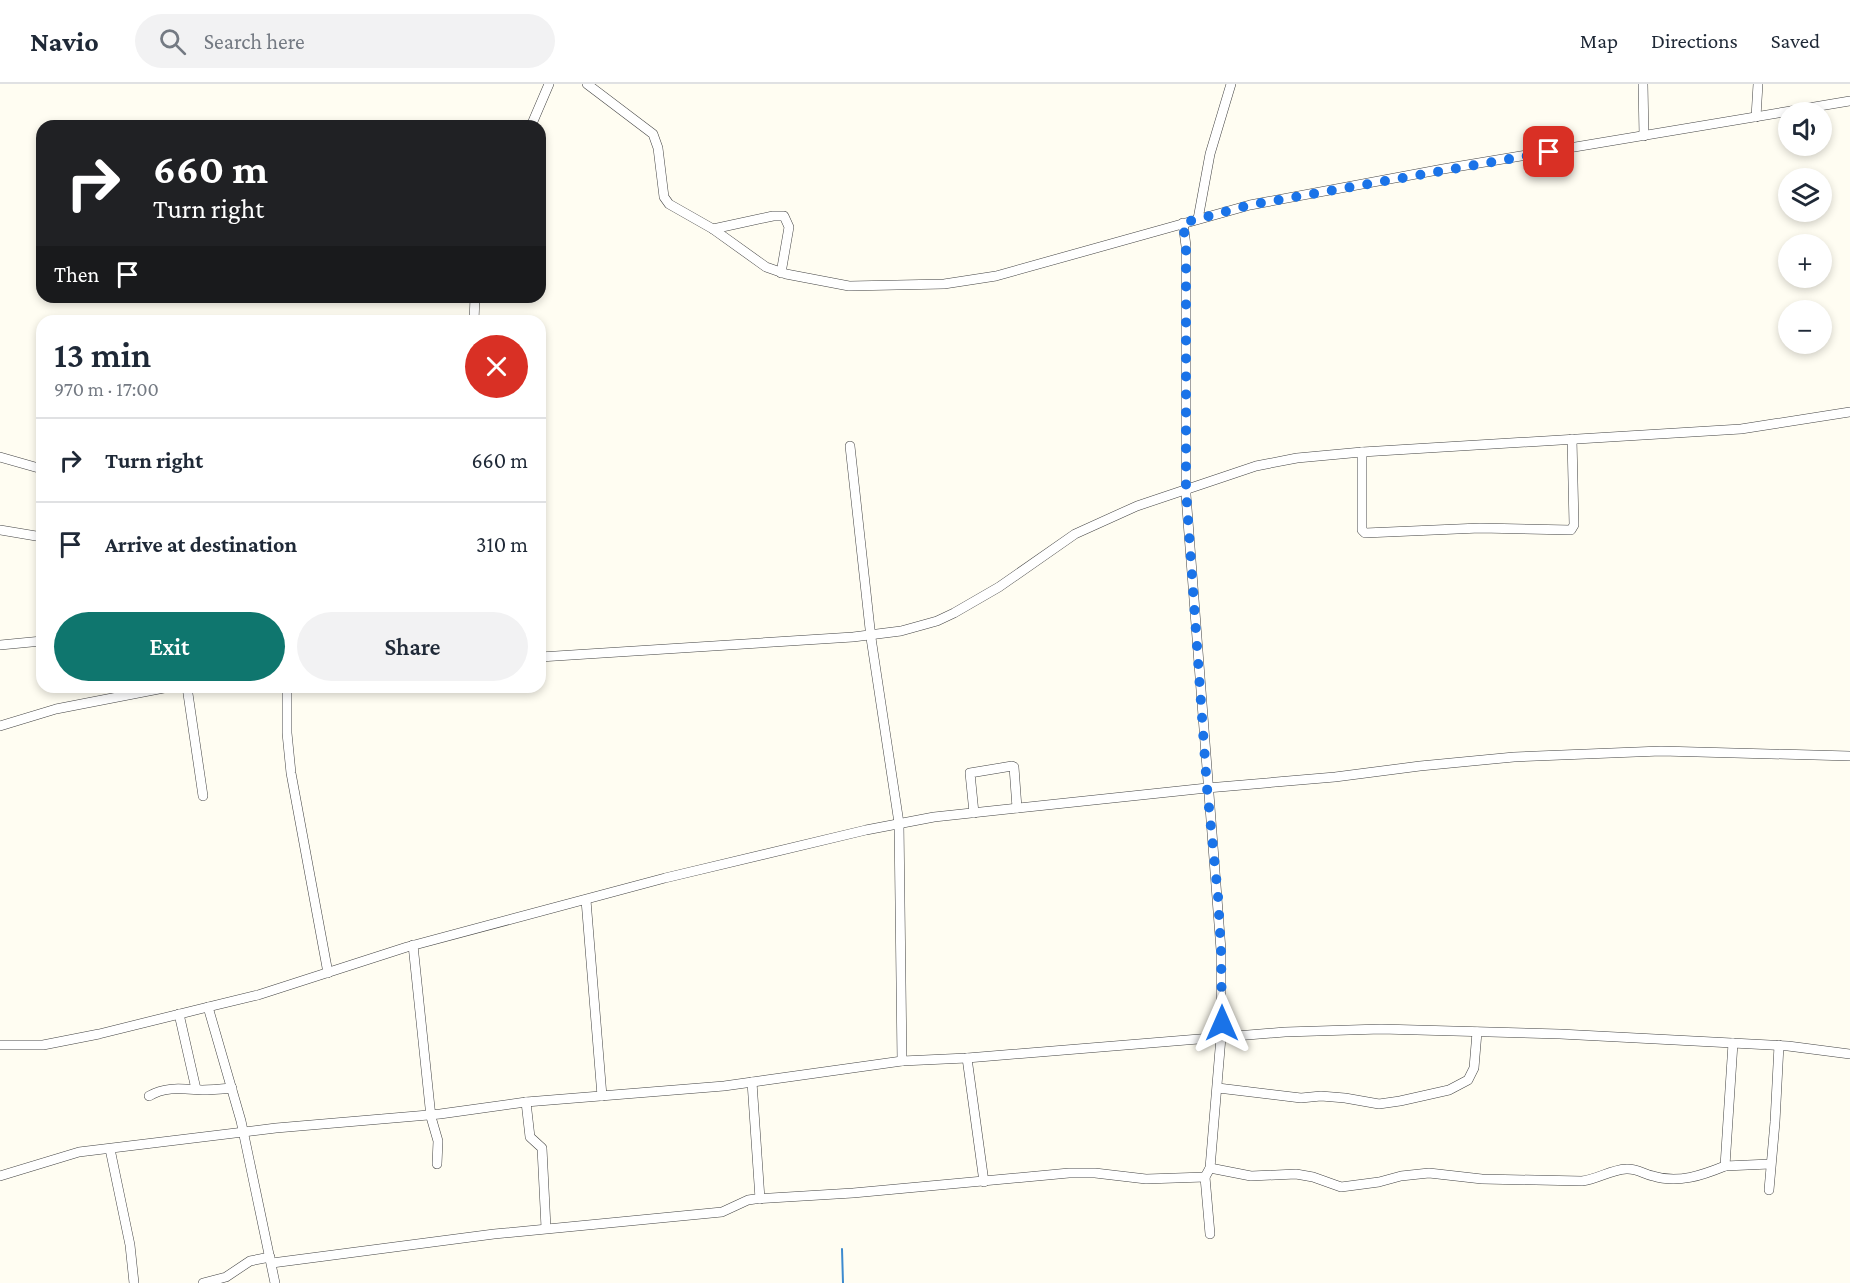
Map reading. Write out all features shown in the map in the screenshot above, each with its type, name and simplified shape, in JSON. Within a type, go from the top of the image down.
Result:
[{"type":"street","points":[[534,120],[549,84]]},
{"type":"street","points":[[587,84],[653,134],[658,148],[665,199],[669,204],[713,229],[758,262],[781,273],[841,285],[932,285],[966,282],[996,276],[1250,205],[1850,101]]},
{"type":"street","points":[[1198,219],[1210,154],[1231,84]]},
{"type":"street","points":[[1643,84],[1644,136]]},
{"type":"street","points":[[1756,117],[1758,84]]},
{"type":"street","points":[[713,229],[773,216],[784,216],[789,227],[781,273]]},
{"type":"street","points":[[1183,223],[1186,246],[1186,490],[1221,950],[1221,1037],[1218,1088],[1210,1168],[1205,1177],[1210,1234]]},
{"type":"street","points":[[546,657],[871,635],[937,621],[999,587],[1074,534],[1137,506],[1256,466],[1297,458],[1741,429],[1850,412]]},
{"type":"street","points":[[1362,452],[1362,530],[1365,533],[1480,528],[1569,530],[1574,525],[1572,439]]},
{"type":"street","points":[[850,446],[871,635],[899,823],[902,1061]]},
{"type":"street","points":[[0,457],[36,467]]},
{"type":"street","points":[[0,530],[36,536]]},
{"type":"street","points":[[0,645],[36,642]]},
{"type":"street","points":[[0,726],[56,709],[137,693]]},
{"type":"street","points":[[188,693],[203,796]]},
{"type":"street","points":[[287,693],[287,733],[291,773],[328,972]]},
{"type":"street","points":[[0,1046],[43,1045],[258,995],[413,945],[720,864],[899,823],[1017,808],[1335,777],[1456,762],[1608,752],[1731,752],[1850,756]]},
{"type":"street","points":[[974,813],[969,774],[1011,766],[1014,768],[1017,808]]},
{"type":"street","points":[[586,900],[602,1096]]},
{"type":"street","points":[[413,945],[431,1115],[438,1141],[437,1164]]},
{"type":"street","points":[[208,1007],[243,1132],[275,1283]]},
{"type":"street","points":[[179,1014],[196,1089]]},
{"type":"street","points":[[0,1176],[64,1155],[243,1132],[431,1115],[526,1102],[724,1086],[902,1061],[967,1058],[1333,1029],[1477,1032],[1733,1043],[1850,1054]]},
{"type":"street","points":[[1218,1088],[1301,1098],[1321,1096],[1345,1098],[1379,1104],[1400,1101],[1449,1090],[1468,1080],[1474,1068],[1477,1032]]},
{"type":"street","points":[[1725,1166],[1733,1043]]},
{"type":"street","points":[[1769,1190],[1779,1046]]},
{"type":"street","points":[[967,1058],[984,1182]]},
{"type":"street","points":[[752,1082],[760,1199]]},
{"type":"street","points":[[149,1096],[160,1090],[168,1089],[232,1088]]},
{"type":"street","points":[[526,1102],[530,1137],[542,1148],[546,1228]]},
{"type":"street","points":[[110,1149],[130,1245],[135,1283]]},
{"type":"street","points":[[1210,1168],[1251,1176],[1296,1174],[1347,1187],[1429,1173],[1482,1179],[1582,1181],[1610,1171],[1634,1168],[1658,1177],[1690,1178],[1725,1166],[1770,1164]]},
{"type":"street","points":[[203,1283],[226,1277],[250,1261],[546,1228],[722,1212],[748,1200],[1081,1173],[1146,1179],[1205,1177]]},
{"type":"waterway","points":[[842,1249],[843,1283]]},
{"type":"route","points":[[1222,1023],[1218,896],[1207,788],[1186,490],[1186,246],[1183,223],[1250,205],[1549,152]]}]
